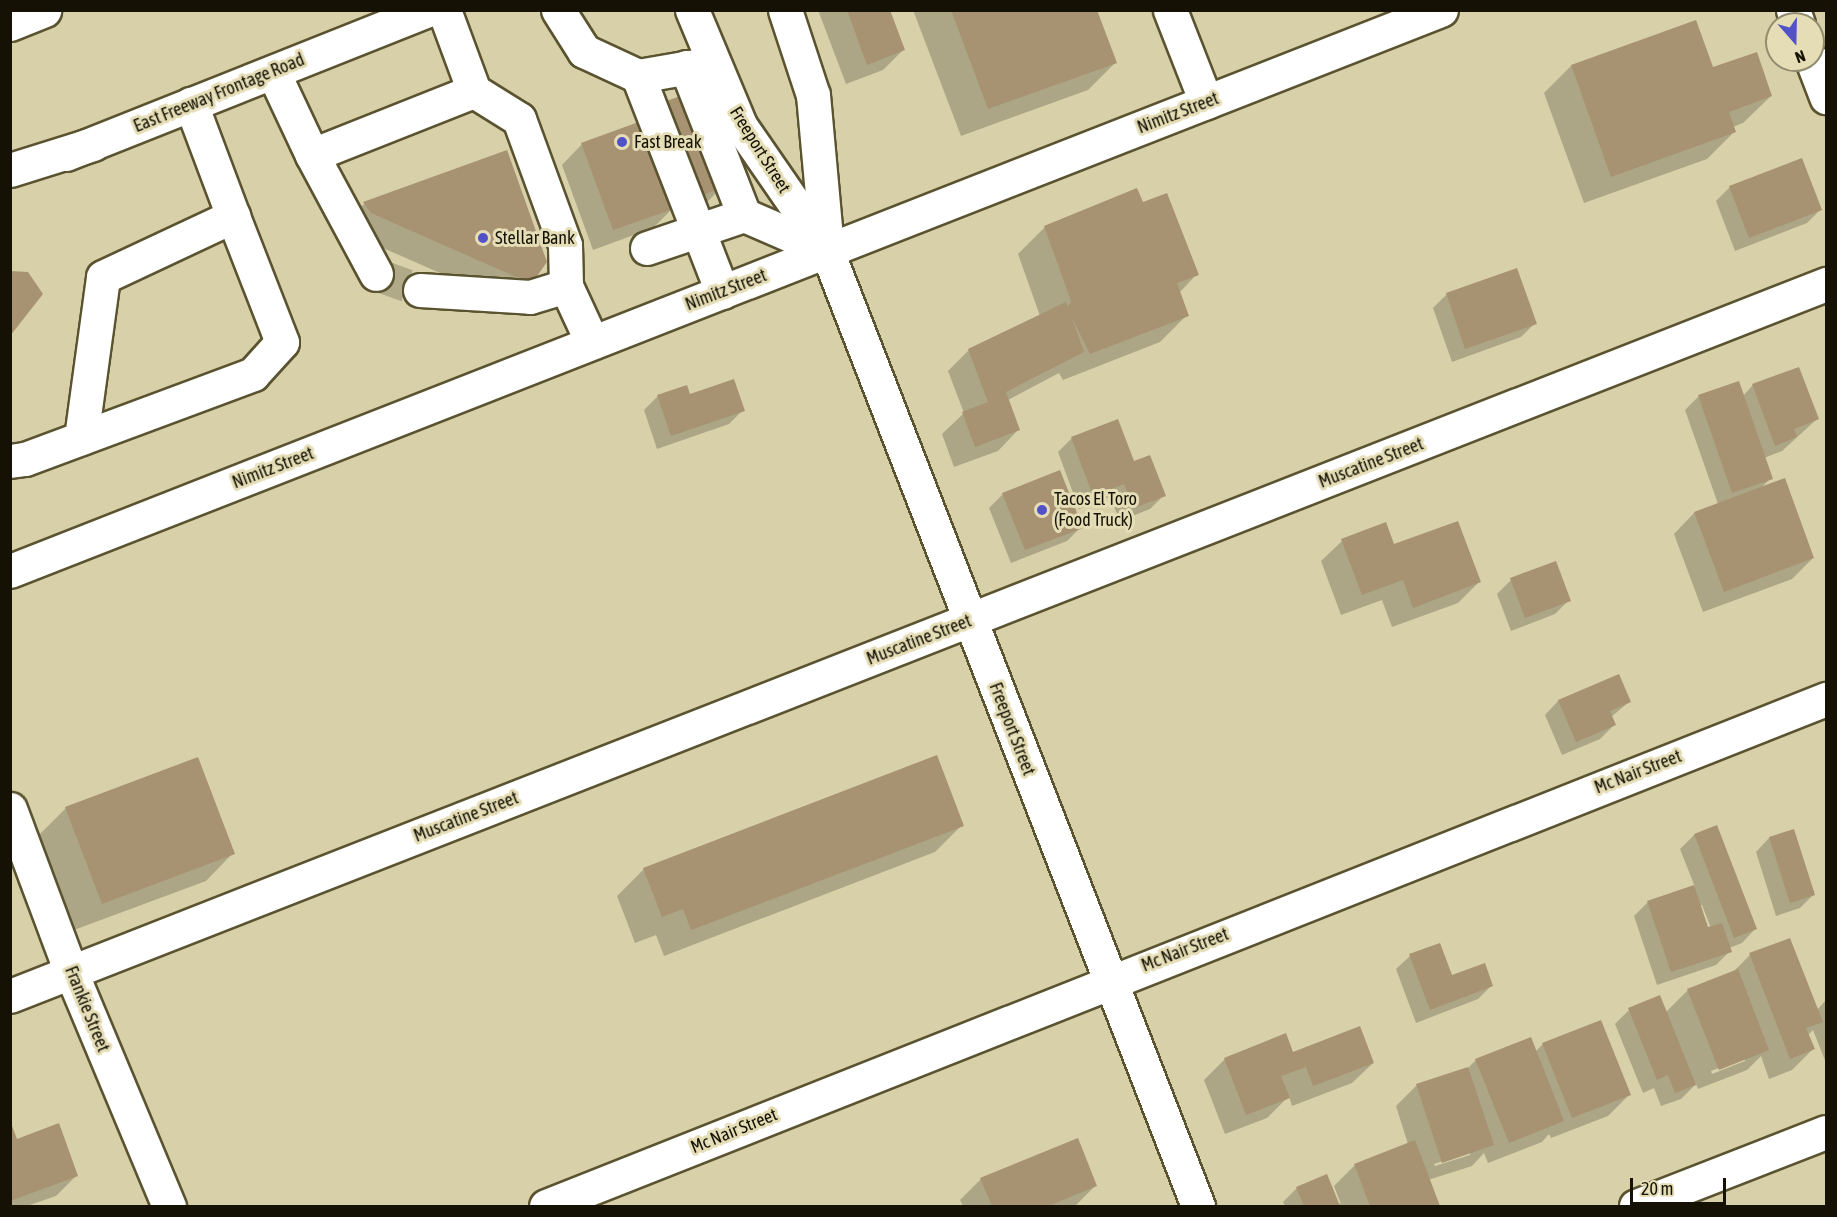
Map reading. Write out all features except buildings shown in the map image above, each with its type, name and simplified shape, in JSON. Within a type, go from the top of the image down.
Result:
[{"type":"main road","points":[[10,24],[44,10]]},
{"type":"main road","points":[[343,44],[374,10]]},
{"type":"main road","name":"East Freeway Frontage Road","points":[[10,176],[427,10]]},
{"type":"main road","points":[[444,10],[474,91],[519,119],[565,245],[566,286],[592,342]]},
{"type":"main road","points":[[558,10],[584,51],[638,76],[700,65],[744,215]]},
{"type":"main road","name":"Freeport Street","points":[[692,10],[700,65],[827,251],[1198,1206]]},
{"type":"main road","name":"Freeport Street","points":[[785,10],[813,95],[827,251]]},
{"type":"main road","points":[[1170,10],[1206,102]]},
{"type":"main road","name":"Nimitz Street","points":[[10,571],[1441,10]]},
{"type":"main road","points":[[273,72],[312,155],[376,274]]},
{"type":"main road","points":[[1817,72],[1827,97]]},
{"type":"main road","points":[[638,76],[722,292]]},
{"type":"main road","points":[[312,155],[474,91]]},
{"type":"main road","points":[[10,461],[81,438],[253,374],[282,342],[191,104]]},
{"type":"main road","points":[[10,170],[93,144]]},
{"type":"main road","points":[[647,248],[697,229],[744,215],[827,251]]},
{"type":"main road","points":[[81,438],[103,278],[232,216]]},
{"type":"main road","name":"Muscatine Street","points":[[10,996],[1827,284]]},
{"type":"main road","points":[[420,290],[530,297],[566,286]]},
{"type":"main road","name":"Mc Nair Street","points":[[546,1206],[1109,980],[1827,699]]},
{"type":"main road","name":"Frankie Street","points":[[10,810],[71,972],[169,1206]]},
{"type":"main road","points":[[1636,1206],[1827,1132]]},
{"type":"tunnel","points":[[376,274],[420,290]]},
{"type":"place","name":"Fast Break","points":[[622,142]]},
{"type":"place","name":"Stellar Bank","points":[[483,238]]},
{"type":"place","name":"Tacos El Toro (Food Truck)","points":[[1042,510]]}]
